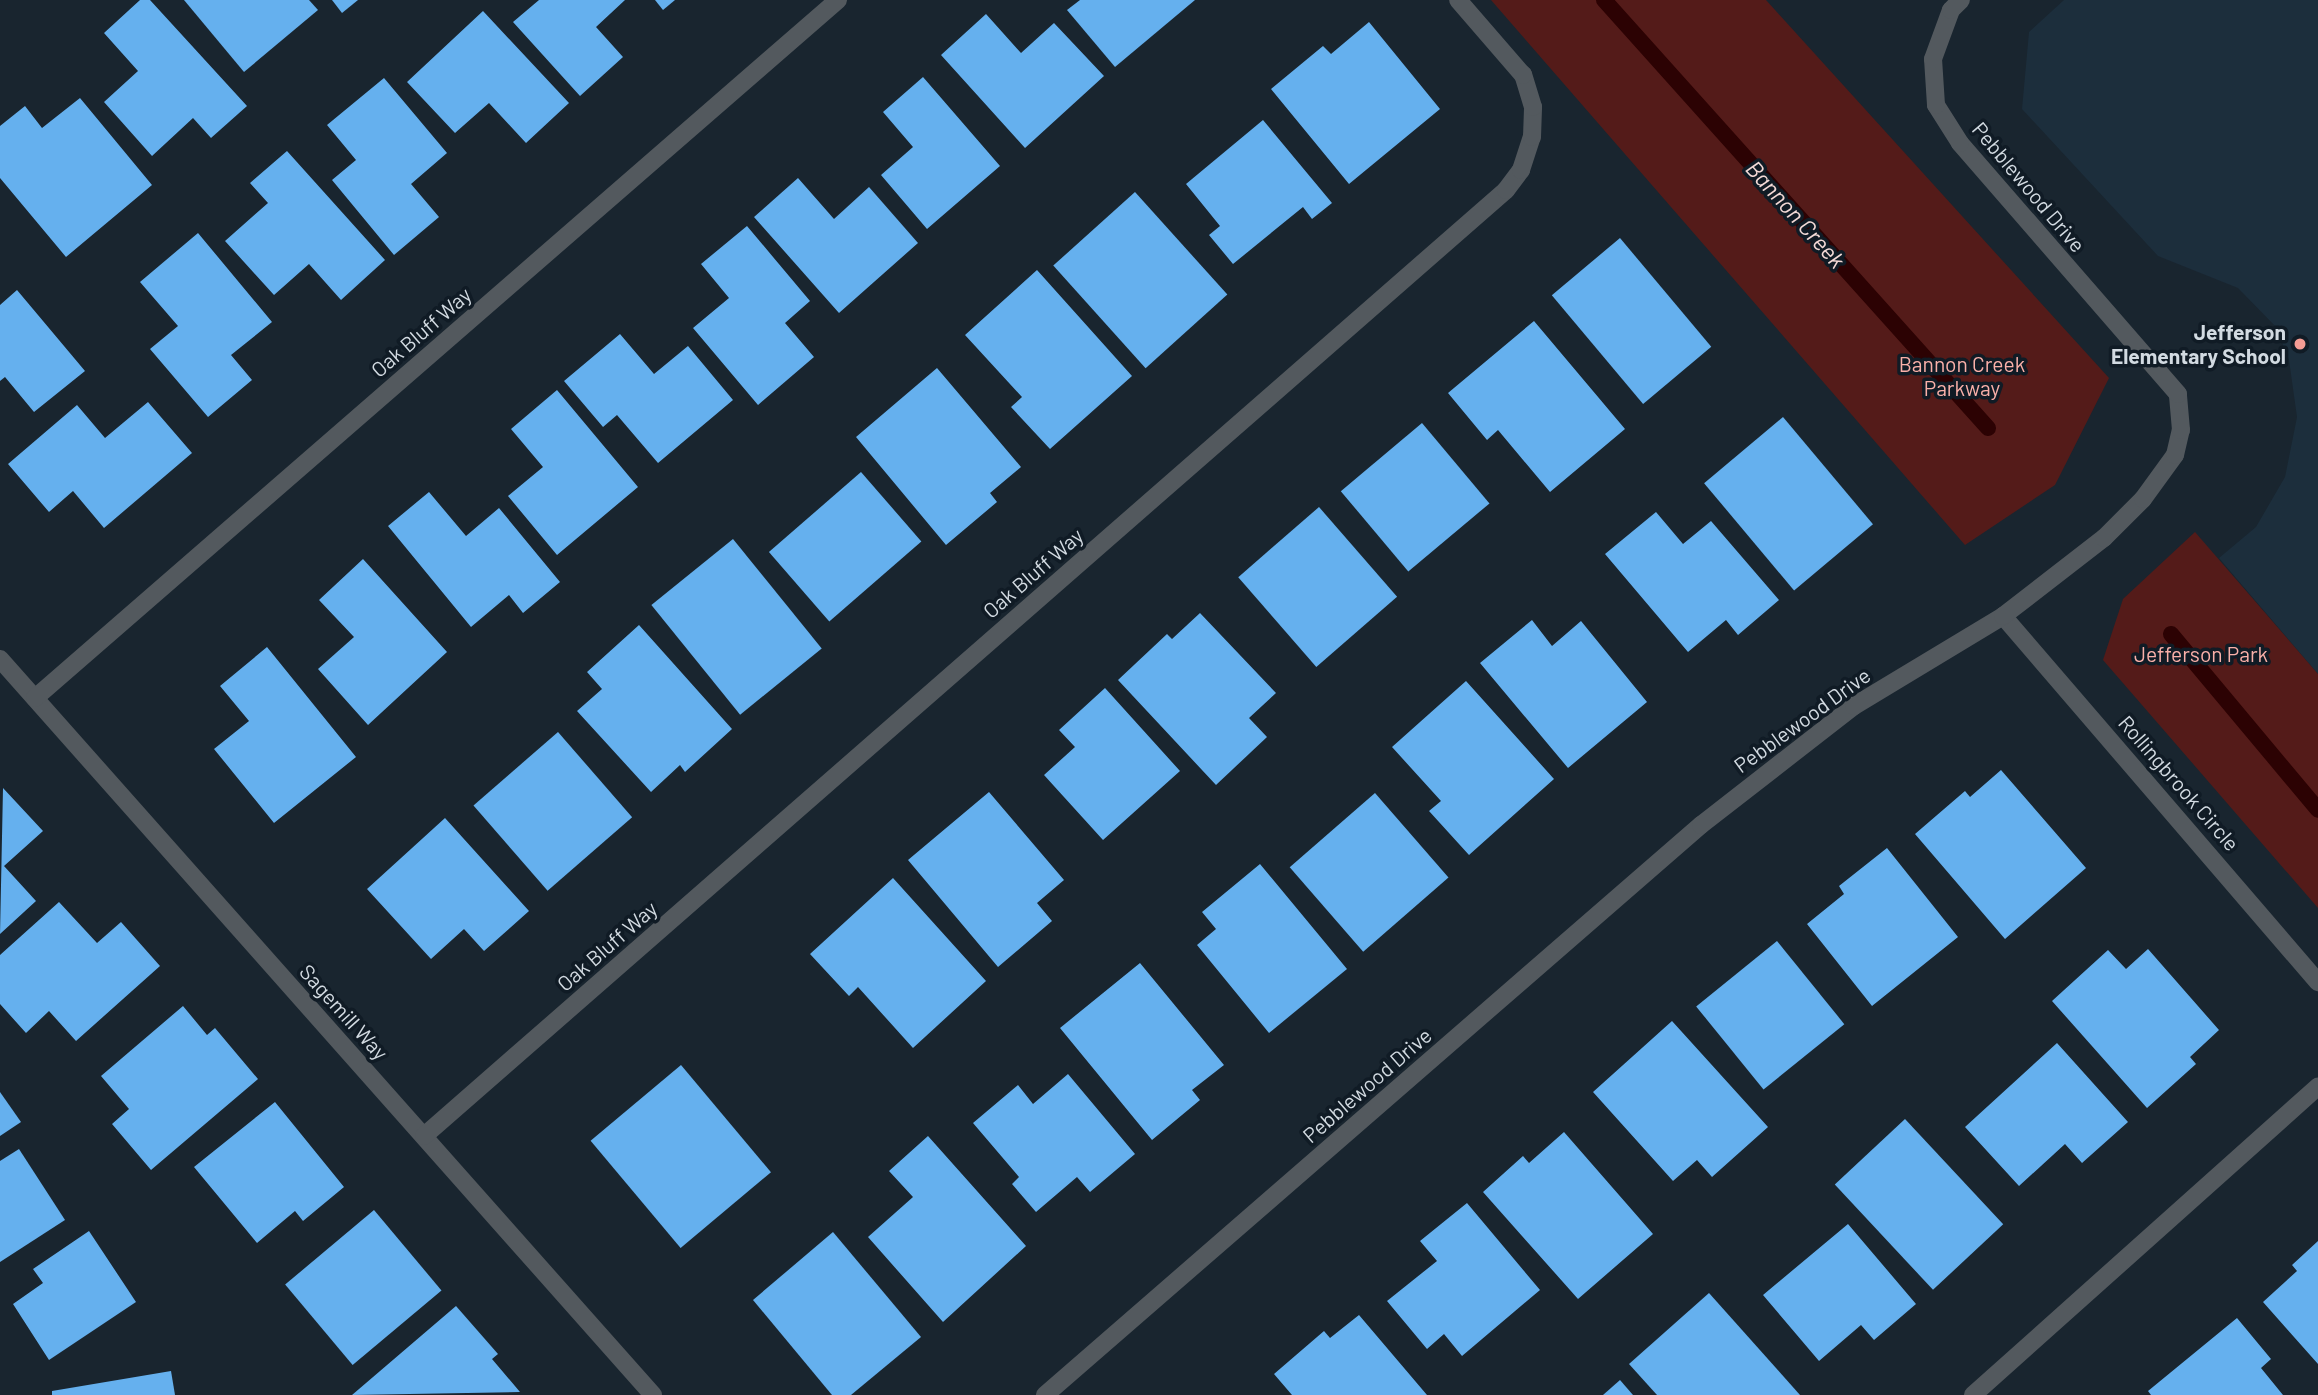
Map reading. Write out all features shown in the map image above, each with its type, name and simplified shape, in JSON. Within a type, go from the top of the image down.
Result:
[{"type":"street","name":"Oak Bluff Way","points":[[35,698],[838,0]]},
{"type":"street","name":"Oak Bluff Way","points":[[424,1136],[1506,190],[1521,170],[1532,137],[1532,107],[1522,75],[1458,0]]},
{"type":"street","name":"Pebblewood Drive","points":[[1045,1395],[1701,825],[1854,706],[2003,616],[2104,538],[2143,499],[2175,455],[2181,430],[2178,394],[1959,143],[1936,105],[1933,59],[1951,10],[1961,0]]},
{"type":"street","name":"Rollingbrook Circle","points":[[2003,616],[2318,982]]},
{"type":"street","name":"Sagemill Way","points":[[0,659],[653,1395]]},
{"type":"street","points":[[1973,1395],[2318,1086]]},
{"type":"shaded area","name":"Jefferson Elementary School","points":[[2064,0],[2318,0],[2318,674],[2219,558],[2256,527],[2285,477],[2297,417],[2289,360],[2276,327],[2238,288],[2158,256],[2022,109],[2029,32]]},
{"type":"green space","name":"Bannon Creek Parkway","points":[[1491,0],[1766,0],[2109,378],[2055,485],[1965,545]]},
{"type":"green space","name":"Jefferson Park","points":[[2195,532],[2318,674],[2318,908],[2103,660],[2123,599]]},
{"type":"building","points":[[140,0],[150,0],[247,106],[211,138],[193,118],[152,156],[104,102],[138,71],[104,33]]},
{"type":"building","points":[[184,0],[309,0],[318,10],[244,72]]},
{"type":"building","points":[[332,0],[358,0],[342,13]]},
{"type":"building","points":[[539,0],[625,0],[596,27],[623,57],[580,96],[513,22]]},
{"type":"building","points":[[655,0],[675,0],[663,10]]},
{"type":"building","points":[[1080,0],[1195,0],[1115,67],[1067,10]]},
{"type":"building","points":[[483,11],[569,103],[526,143],[489,103],[455,133],[407,82]]},
{"type":"building","points":[[986,14],[1021,53],[1054,23],[1104,76],[1025,148],[941,55]]},
{"type":"building","points":[[1369,22],[1440,109],[1349,184],[1271,89],[1323,46],[1331,54]]},
{"type":"building","points":[[923,77],[1000,166],[927,229],[881,175],[913,147],[883,112]]},
{"type":"building","points":[[384,78],[447,153],[411,184],[439,217],[394,255],[332,180],[356,160],[327,125]]},
{"type":"building","points":[[80,98],[152,185],[66,257],[0,178],[0,126],[25,106],[42,128]]},
{"type":"building","points":[[1263,120],[1332,203],[1312,219],[1303,207],[1233,264],[1209,235],[1220,226],[1186,184]]},
{"type":"building","points":[[287,151],[385,260],[341,300],[309,264],[274,295],[225,241],[268,203],[250,183]]},
{"type":"building","points":[[798,178],[834,219],[869,187],[918,243],[839,313],[754,217]]},
{"type":"building","points":[[1135,192],[1227,295],[1146,368],[1053,266]]},
{"type":"building","points":[[747,226],[810,301],[785,323],[814,357],[758,405],[693,328],[729,298],[701,264]]},
{"type":"building","points":[[198,233],[272,322],[231,355],[252,380],[208,417],[150,349],[178,326],[140,282]]},
{"type":"building","points":[[1620,238],[1711,347],[1643,404],[1552,295]]},
{"type":"building","points":[[1037,270],[1132,376],[1050,449],[1011,407],[1022,397],[965,335]]},
{"type":"building","points":[[17,290],[85,371],[34,412],[5,377],[0,381],[0,305]]},
{"type":"building","points":[[1534,321],[1625,429],[1550,492],[1498,430],[1487,440],[1448,393]]},
{"type":"building","points":[[620,334],[654,374],[688,346],[733,400],[658,463],[617,415],[603,427],[564,381]]},
{"type":"building","points":[[937,368],[1021,467],[990,493],[997,502],[946,545],[856,437]]},
{"type":"building","points":[[557,390],[638,487],[557,555],[508,496],[543,467],[511,429]]},
{"type":"building","points":[[148,402],[192,453],[104,528],[73,491],[49,512],[8,464],[77,405],[105,438]]},
{"type":"building","points":[[1783,417],[1873,524],[1794,590],[1704,483]]},
{"type":"building","points":[[1422,423],[1489,503],[1408,572],[1341,491]]},
{"type":"building","points":[[861,472],[921,541],[829,621],[769,552]]},
{"type":"building","points":[[429,492],[466,536],[499,508],[560,582],[523,613],[509,595],[471,627],[388,526]]},
{"type":"building","points":[[1319,507],[1397,597],[1316,667],[1238,577]]},
{"type":"building","points":[[1656,512],[1683,544],[1711,521],[1779,600],[1738,635],[1726,620],[1688,652],[1605,554]]},
{"type":"building","points":[[733,539],[822,649],[740,715],[651,605]]},
{"type":"building","points":[[363,559],[447,652],[368,725],[318,669],[354,637],[319,600]]},
{"type":"building","points":[[1200,613],[1276,693],[1249,718],[1267,737],[1216,785],[1118,680],[1167,634],[1172,639]]},
{"type":"building","points":[[1532,620],[1552,646],[1581,621],[1647,702],[1568,768],[1480,663]]},
{"type":"building","points":[[639,625],[732,729],[685,772],[680,765],[651,792],[577,711],[602,689],[587,672]]},
{"type":"building","points":[[267,647],[356,757],[274,823],[214,749],[249,721],[220,686]]},
{"type":"building","points":[[1466,681],[1554,779],[1469,855],[1429,811],[1441,801],[1392,747]]},
{"type":"building","points":[[1105,688],[1180,771],[1103,840],[1044,775],[1075,747],[1059,730]]},
{"type":"building","points":[[558,732],[632,817],[548,891],[473,805]]},
{"type":"building","points":[[2001,770],[2086,868],[2005,939],[1915,834],[1965,791],[1970,797]]},
{"type":"building","points":[[3,788],[43,831],[4,866],[36,901],[0,934]]},
{"type":"building","points":[[989,792],[1064,880],[1037,903],[1052,921],[998,967],[908,860]]},
{"type":"building","points":[[1375,793],[1448,878],[1363,952],[1290,867]]},
{"type":"building","points":[[445,818],[529,911],[484,951],[464,929],[431,959],[367,889]]},
{"type":"building","points":[[1887,848],[1958,937],[1872,1006],[1807,924],[1844,894],[1839,886]]},
{"type":"building","points":[[1260,864],[1347,969],[1269,1033],[1197,945],[1216,929],[1202,912]]},
{"type":"building","points":[[893,878],[986,981],[913,1048],[858,987],[849,996],[810,954]]},
{"type":"building","points":[[59,902],[97,943],[121,922],[160,966],[76,1041],[49,1011],[26,1033],[0,1004],[0,955]]},
{"type":"building","points":[[1777,941],[1844,1024],[1764,1090],[1696,1006]]},
{"type":"building","points":[[2148,949],[2219,1030],[2190,1057],[2196,1064],[2147,1108],[2052,1001],[2108,950],[2126,969]]},
{"type":"building","points":[[1140,963],[1224,1065],[1192,1090],[1200,1100],[1152,1140],[1060,1028]]},
{"type":"building","points":[[183,1006],[207,1035],[215,1028],[258,1079],[151,1170],[112,1124],[129,1109],[101,1076]]},
{"type":"building","points":[[1672,1021],[1768,1127],[1712,1177],[1697,1160],[1673,1181],[1593,1092]]},
{"type":"building","points":[[2057,1043],[2128,1122],[2082,1163],[2065,1144],[2019,1186],[1965,1127]]},
{"type":"building","points":[[681,1065],[771,1172],[681,1248],[591,1141]]},
{"type":"building","points":[[1068,1074],[1135,1154],[1090,1192],[1077,1177],[1036,1212],[1012,1184],[1019,1177],[973,1123],[1018,1085],[1033,1104]]},
{"type":"building","points":[[0,1092],[21,1122],[0,1136]]},
{"type":"building","points":[[275,1102],[344,1187],[303,1221],[295,1211],[257,1243],[194,1167]]},
{"type":"building","points":[[1905,1119],[2003,1224],[1933,1290],[1835,1184]]},
{"type":"building","points":[[1564,1132],[1653,1234],[1578,1299],[1483,1192],[1523,1156],[1529,1163]]},
{"type":"building","points":[[928,1136],[1026,1246],[943,1322],[868,1237],[913,1197],[889,1171]]},
{"type":"building","points":[[19,1149],[65,1220],[0,1262],[0,1161]]},
{"type":"building","points":[[1467,1203],[1540,1290],[1462,1356],[1444,1334],[1427,1349],[1387,1301],[1437,1261],[1420,1241]]},
{"type":"building","points":[[374,1210],[441,1290],[353,1365],[285,1285]]},
{"type":"building","points":[[1848,1224],[1916,1304],[1874,1340],[1861,1325],[1819,1361],[1763,1295]]},
{"type":"building","points":[[89,1231],[136,1302],[49,1360],[13,1304],[43,1283],[33,1269]]},
{"type":"building","points":[[833,1232],[921,1337],[851,1395],[832,1395],[753,1300]]},
{"type":"building","points":[[2318,1241],[2318,1364],[2263,1302],[2297,1271],[2292,1265]]},
{"type":"building","points":[[1709,1293],[1800,1395],[1657,1395],[1629,1364]]},
{"type":"building","points":[[456,1306],[498,1354],[492,1359],[520,1392],[352,1395]]},
{"type":"building","points":[[1359,1315],[1427,1395],[1292,1395],[1274,1374],[1324,1331],[1330,1338]]},
{"type":"building","points":[[2237,1318],[2271,1359],[2261,1368],[2283,1395],[2151,1395],[2148,1391]]},
{"type":"building","points":[[171,1371],[175,1395],[52,1395],[52,1391]]},
{"type":"building","points":[[1620,1380],[1633,1395],[1603,1395]]},
{"type":"waterway","name":"Bannon Creek","points":[[1604,0],[1988,428]]},
{"type":"waterway","name":"Bannon Creek","points":[[2171,634],[2318,810]]},
{"type":"place","name":"Jefferson Elementary School","points":[[2300,344]]}]
